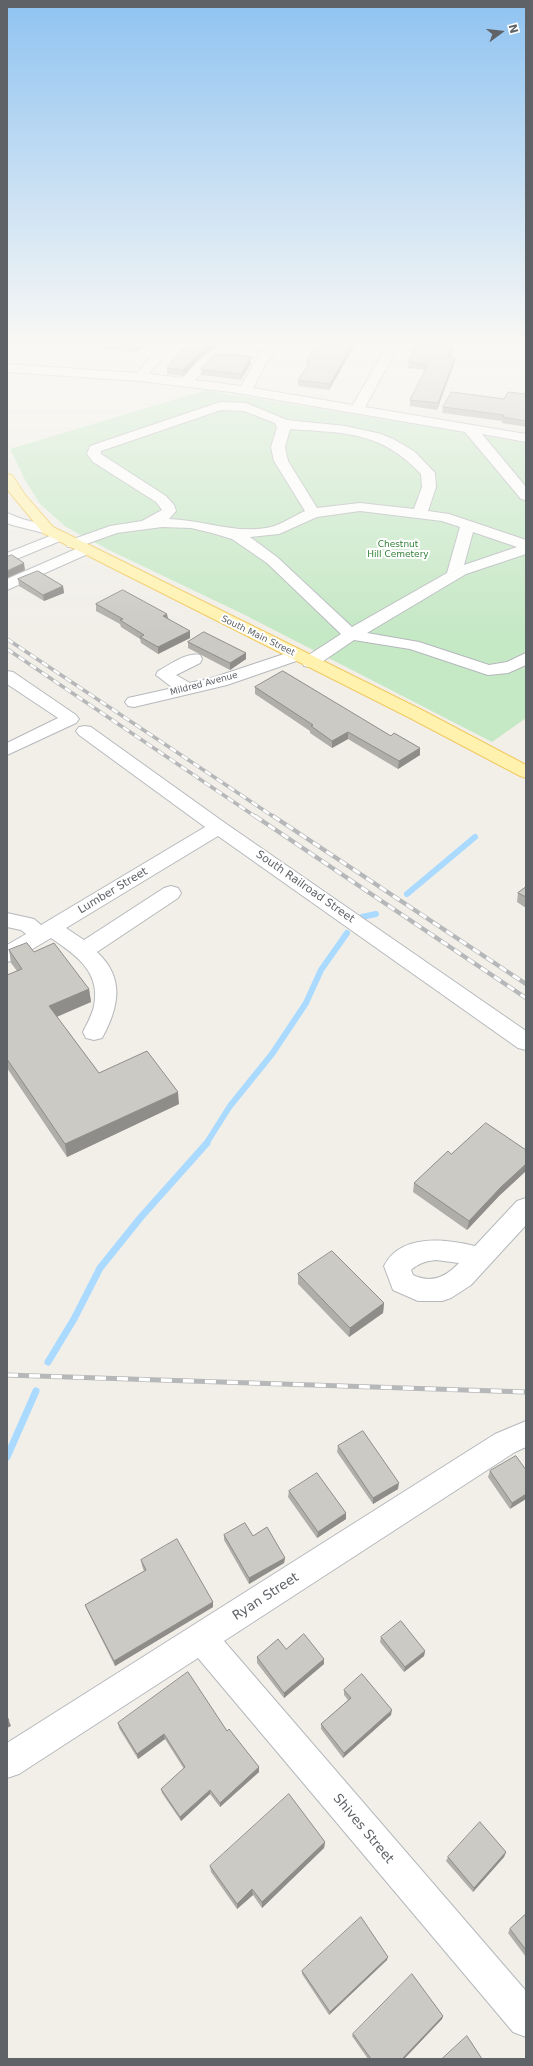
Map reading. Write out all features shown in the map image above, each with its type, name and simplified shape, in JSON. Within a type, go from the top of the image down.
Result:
[{"type":"main road","name":"South Main Street","points":[[7,480],[19,497],[66,540],[416,714],[526,772]]},
{"type":"street","points":[[117,441],[95,449],[94,454],[98,459],[161,499],[191,524]]},
{"type":"street","points":[[279,441],[277,444],[278,452],[313,513]]},
{"type":"street","points":[[388,441],[404,450],[428,473],[429,487],[420,514]]},
{"type":"street","points":[[480,441],[526,496]]},
{"type":"street","points":[[510,478],[526,475]]},
{"type":"street","points":[[147,524],[163,517],[169,511],[167,505]]},
{"type":"street","points":[[231,534],[274,531],[313,513],[335,509],[360,508],[444,517],[526,545]]},
{"type":"street","points":[[7,517],[66,540]]},
{"type":"street","points":[[7,558],[66,540],[115,529],[162,523],[191,524],[231,534],[254,546],[272,560],[351,635],[413,645],[488,670],[502,669],[513,666],[526,658]]},
{"type":"street","points":[[454,575],[468,525]]},
{"type":"street","points":[[7,585],[66,540]]},
{"type":"street","name":"Mildred Avenue","points":[[134,702],[187,690],[303,658],[351,635],[454,575],[526,549]]},
{"type":"street","points":[[503,558],[520,565]]},
{"type":"street","points":[[187,690],[164,675],[194,659]]},
{"type":"street","name":"South Railroad Street","points":[[7,676],[218,827],[526,1042]]},
{"type":"street","points":[[7,750],[77,725]]},
{"type":"street","name":"Lumber Street","points":[[7,955],[218,827]]},
{"type":"street","points":[[84,950],[171,893]]},
{"type":"street","points":[[7,920],[27,924],[46,931],[84,950],[100,968],[106,984],[105,1006],[94,1032]]},
{"type":"street","points":[[475,1261],[526,1208]]},
{"type":"street","name":"Ryan Street","points":[[7,1762],[505,1443],[526,1434]]},
{"type":"street","name":"Shives Street","points":[[201,1638],[526,2019]]},
{"type":"green space","name":"Chestnut Hill Cemetery","points":[[35,441],[516,441],[526,443],[526,718],[492,742],[245,615],[109,550],[66,527],[40,504],[25,480],[10,449]]},
{"type":"building","points":[[12,555],[24,563],[7,571],[7,557]]},
{"type":"building","points":[[38,571],[63,586],[43,595],[18,579]]},
{"type":"building","points":[[123,590],[167,614],[163,616],[190,631],[158,647],[140,637],[144,635],[120,620],[123,619],[96,604]]},
{"type":"building","points":[[204,632],[246,653],[230,663],[188,642]]},
{"type":"building","points":[[283,671],[391,736],[394,733],[420,748],[399,761],[348,732],[332,741],[311,726],[313,725],[255,687]]},
{"type":"building","points":[[526,887],[526,897],[518,893]]},
{"type":"building","points":[[27,943],[34,952],[54,943],[89,989],[49,1006],[99,1073],[147,1051],[178,1092],[65,1144],[7,1059],[7,975],[22,969],[9,950]]},
{"type":"building","points":[[486,1123],[526,1150],[526,1164],[501,1187],[469,1221],[414,1183],[448,1151],[451,1154]]},
{"type":"building","points":[[332,1251],[384,1303],[350,1328],[298,1274]]},
{"type":"building","points":[[363,1431],[399,1483],[373,1498],[338,1446]]},
{"type":"building","points":[[516,1456],[526,1470],[526,1494],[512,1503],[490,1471]]},
{"type":"building","points":[[317,1473],[346,1513],[318,1532],[289,1491]]},
{"type":"building","points":[[245,1523],[253,1536],[267,1527],[285,1558],[249,1578],[224,1535]]},
{"type":"building","points":[[177,1539],[213,1602],[114,1661],[85,1605],[146,1570],[141,1560]]},
{"type":"building","points":[[401,1621],[425,1651],[405,1667],[381,1637]]},
{"type":"building","points":[[304,1634],[324,1659],[284,1693],[257,1657],[278,1639],[286,1649]]},
{"type":"building","points":[[188,1672],[227,1731],[229,1729],[259,1767],[220,1803],[210,1790],[180,1817],[161,1789],[185,1767],[164,1734],[137,1754],[118,1723]]},
{"type":"building","points":[[362,1674],[392,1710],[344,1753],[321,1724],[351,1698],[344,1690]]},
{"type":"building","points":[[289,1794],[325,1842],[262,1902],[252,1889],[237,1904],[210,1866]]},
{"type":"building","points":[[480,1822],[506,1852],[474,1888],[448,1857]]},
{"type":"building","points":[[526,1914],[526,1950],[510,1929]]},
{"type":"building","points":[[361,1917],[388,1957],[330,2012],[302,1971]]},
{"type":"building","points":[[412,1974],[443,2016],[402,2059],[371,2059],[353,2034]]},
{"type":"building","points":[[467,2036],[482,2059],[442,2059]]},
{"type":"waterway","points":[[407,894],[475,837]]},
{"type":"waterway","points":[[362,917],[376,914]]},
{"type":"waterway","points":[[206,1144],[230,1106],[272,1054],[306,1003],[321,970],[347,933]]},
{"type":"waterway","points":[[48,1362],[74,1319],[100,1268],[141,1217],[207,1143]]},
{"type":"waterway","points":[[7,1457],[36,1391]]},
{"type":"railway","points":[[7,639],[274,817]]},
{"type":"railway","points":[[7,649],[256,817]]},
{"type":"railway","points":[[255,816],[526,998]]},
{"type":"railway","points":[[273,816],[526,984]]},
{"type":"railway","points":[[7,1375],[526,1392]]}]
